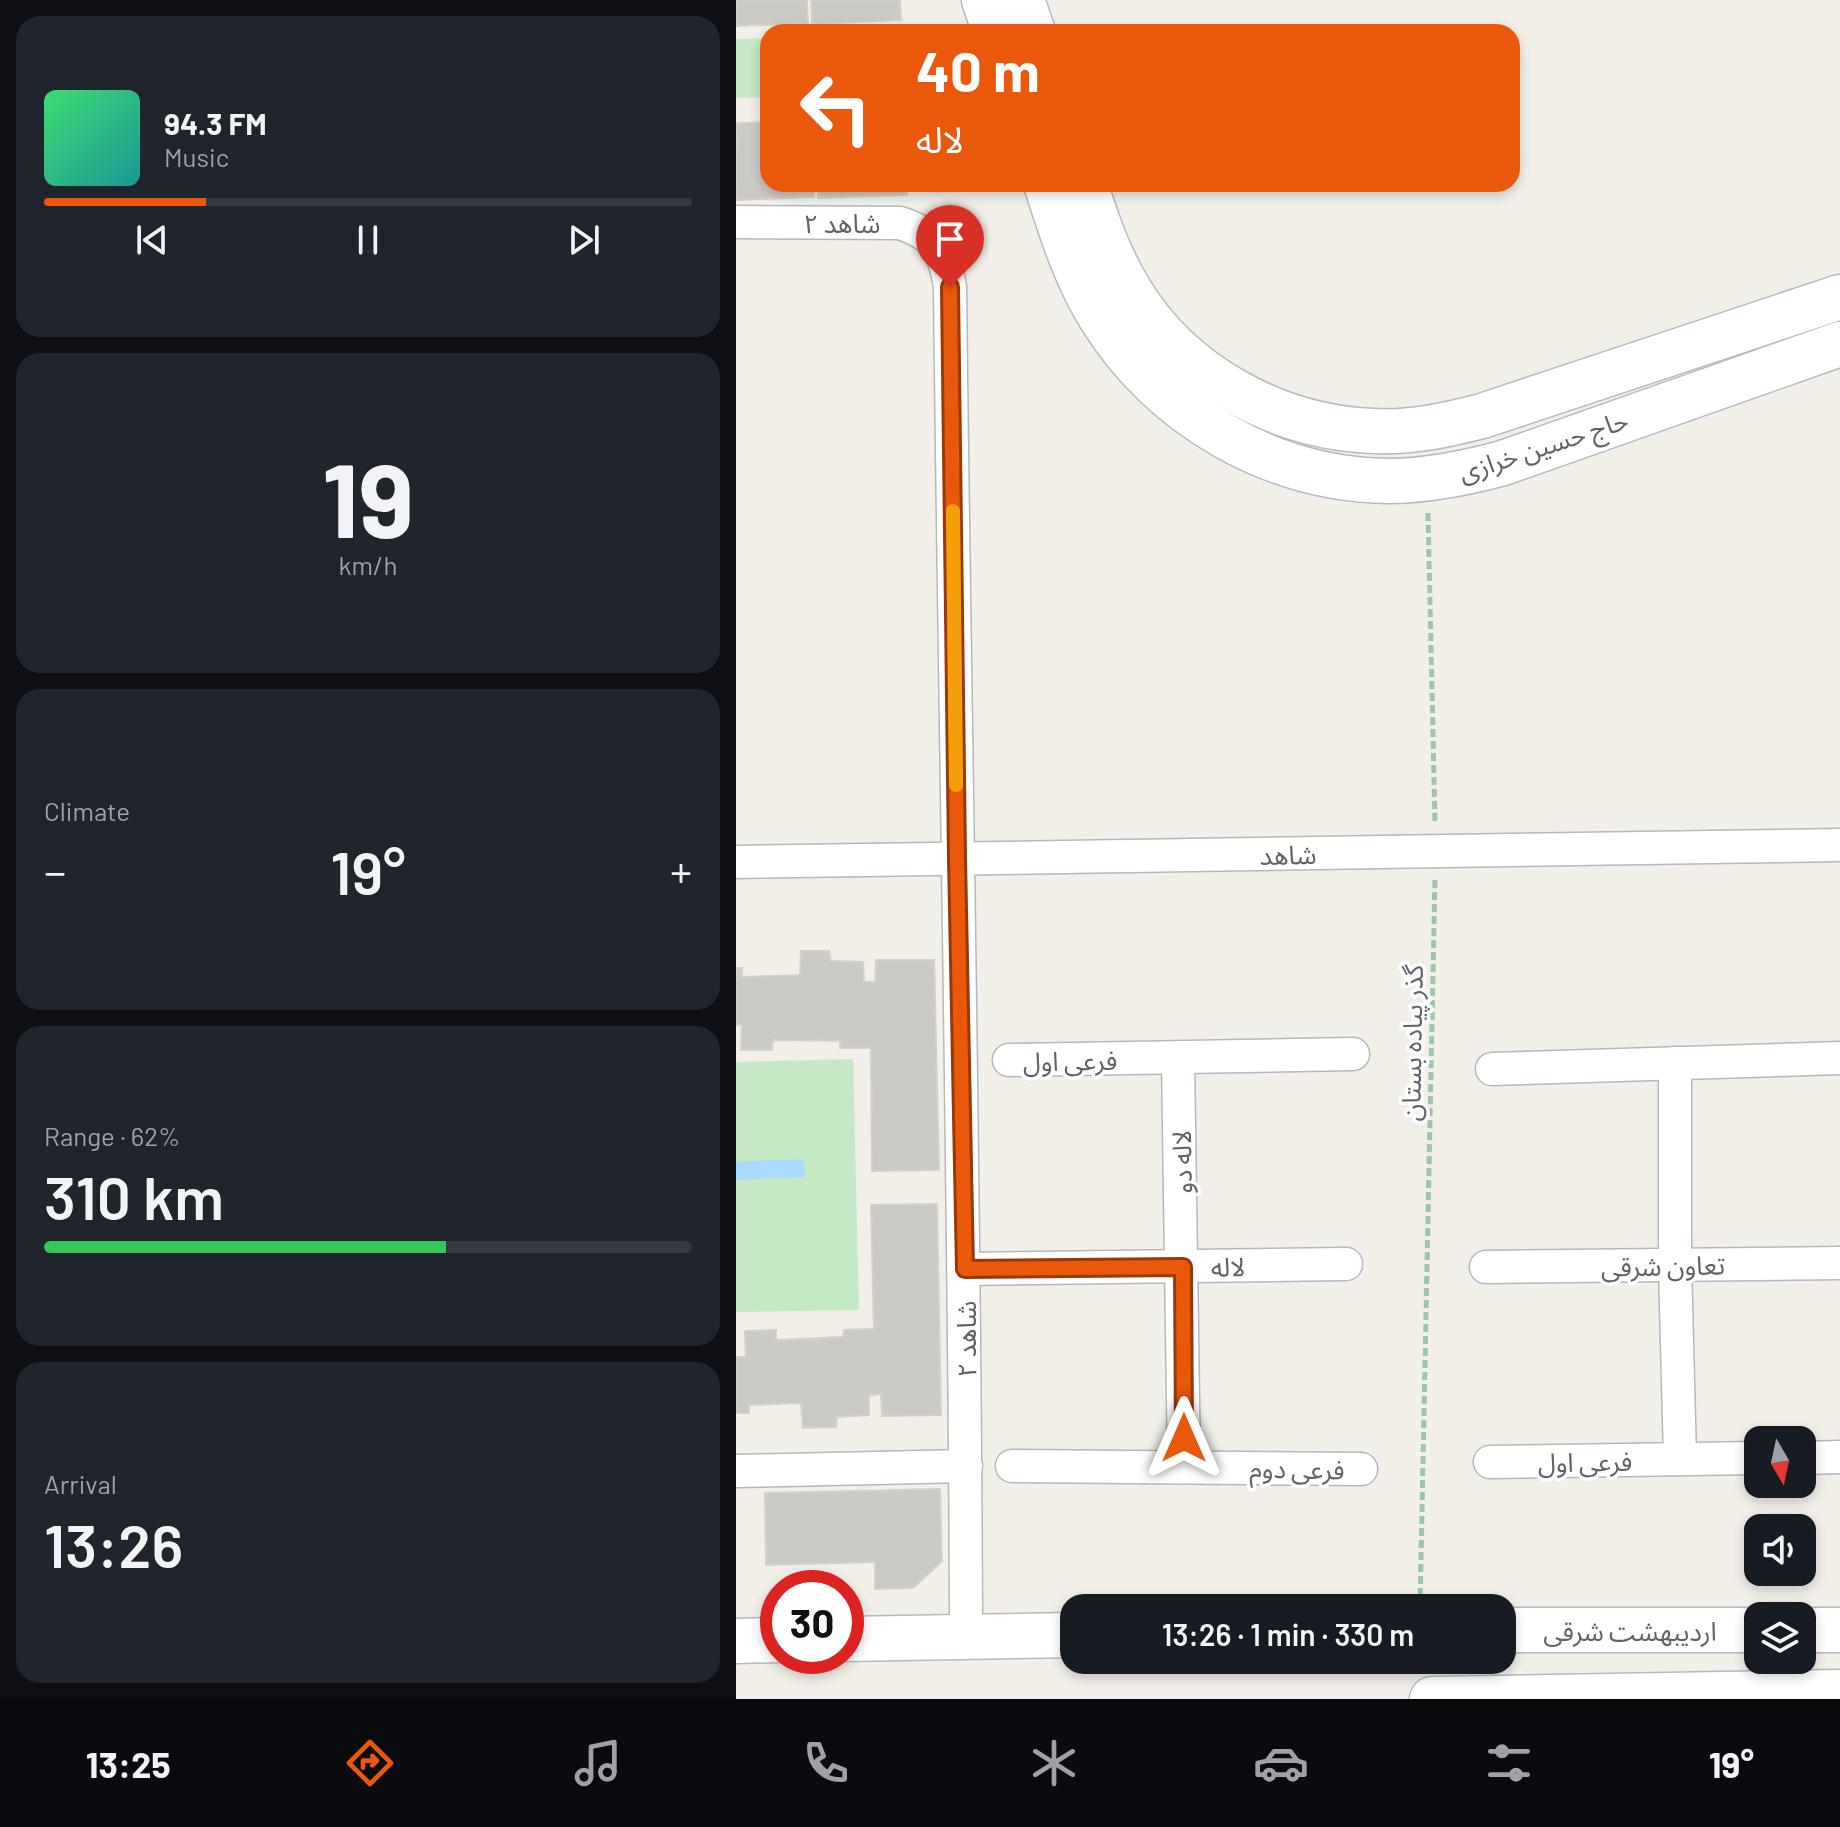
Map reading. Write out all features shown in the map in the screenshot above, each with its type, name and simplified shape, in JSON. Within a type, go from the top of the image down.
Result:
[{"type":"street","points":[[984,0],[992,24]]},
{"type":"street","points":[[1022,0],[1030,24]]},
{"type":"street","name":"حاج حسین خرازی","points":[[1049,192],[1082,284],[1100,318],[1147,378],[1207,427],[1241,445],[1288,464],[1351,478],[1389,481],[1428,479],[1503,463],[1840,344]]},
{"type":"street","name":"حاج حسین خرازی","points":[[1088,192],[1113,260],[1131,292],[1177,348],[1235,392],[1302,420],[1338,428],[1411,430],[1459,422],[1840,297]]},
{"type":"street","name":"شاهد ۲","points":[[736,222],[900,223],[920,229],[936,242],[946,264],[950,287],[965,1269],[966,1637]]},
{"type":"street","name":"شاهد","points":[[736,862],[1840,845]]},
{"type":"street","points":[[1178,1058],[1353,1054]]},
{"type":"street","name":"فرعی اول","points":[[1009,1060],[1178,1058]]},
{"type":"street","name":"لاله دو","points":[[1178,1058],[1184,1466]]},
{"type":"street","points":[[1492,1069],[1840,1058]]},
{"type":"street","points":[[1675,1063],[1675,1265],[1680,1459],[1744,1458]]},
{"type":"street","name":"تعاون شرقی","points":[[1486,1267],[1840,1263]]},
{"type":"street","name":"لاله","points":[[965,1269],[1346,1264]]},
{"type":"street","points":[[1816,1458],[1840,1457]]},
{"type":"street","name":"فرعی اول","points":[[1490,1462],[1680,1459]]},
{"type":"street","points":[[736,1471],[966,1466]]},
{"type":"street","points":[[1012,1466],[1184,1466]]},
{"type":"street","name":"فرعی دوم","points":[[1184,1466],[1361,1469]]},
{"type":"street","name":"اردیبهشت شرقی","points":[[1516,1630],[1744,1630]]},
{"type":"street","points":[[1816,1630],[1840,1630]]},
{"type":"street","points":[[864,1639],[1060,1635]]},
{"type":"street","points":[[736,1641],[760,1640]]},
{"type":"street","points":[[1432,1699],[1840,1692]]},
{"type":"path","name":"گذر پیاده بستان","points":[[1420,1594],[1435,852],[1428,479]]},
{"type":"green space","points":[[760,38],[760,97],[736,98],[736,39]]},
{"type":"green space","points":[[853,1059],[859,1310],[736,1312],[736,1062]]},
{"type":"water","points":[[804,1159],[805,1177],[736,1180],[736,1162]]},
{"type":"building","points":[[736,0],[807,0],[808,23],[736,26]]},
{"type":"building","points":[[811,0],[900,0],[901,20],[812,24]]},
{"type":"building","points":[[760,122],[760,192],[814,192],[814,197],[736,200],[737,123]]},
{"type":"building","points":[[818,192],[907,192],[907,195],[818,198]]},
{"type":"building","points":[[801,951],[829,951],[831,961],[863,962],[864,982],[875,982],[876,960],[934,960],[939,1170],[872,1171],[871,1048],[840,1048],[840,1041],[773,1040],[772,1050],[741,1050],[742,1025],[736,1025],[736,968],[742,968],[742,977],[800,975]]},
{"type":"building","points":[[937,1204],[941,1415],[882,1416],[881,1394],[869,1395],[869,1415],[837,1417],[836,1427],[803,1428],[801,1403],[749,1405],[749,1413],[736,1413],[736,1357],[746,1357],[745,1331],[776,1330],[776,1340],[843,1337],[844,1330],[874,1329],[871,1205]]},
{"type":"building","points":[[940,1489],[942,1561],[913,1588],[875,1589],[875,1562],[766,1565],[765,1493]]},
{"type":"slow traffic","points":[[953,511],[956,785]]},
{"type":"route","points":[[950,287],[965,1269],[1183,1267],[1184,1438]]}]
